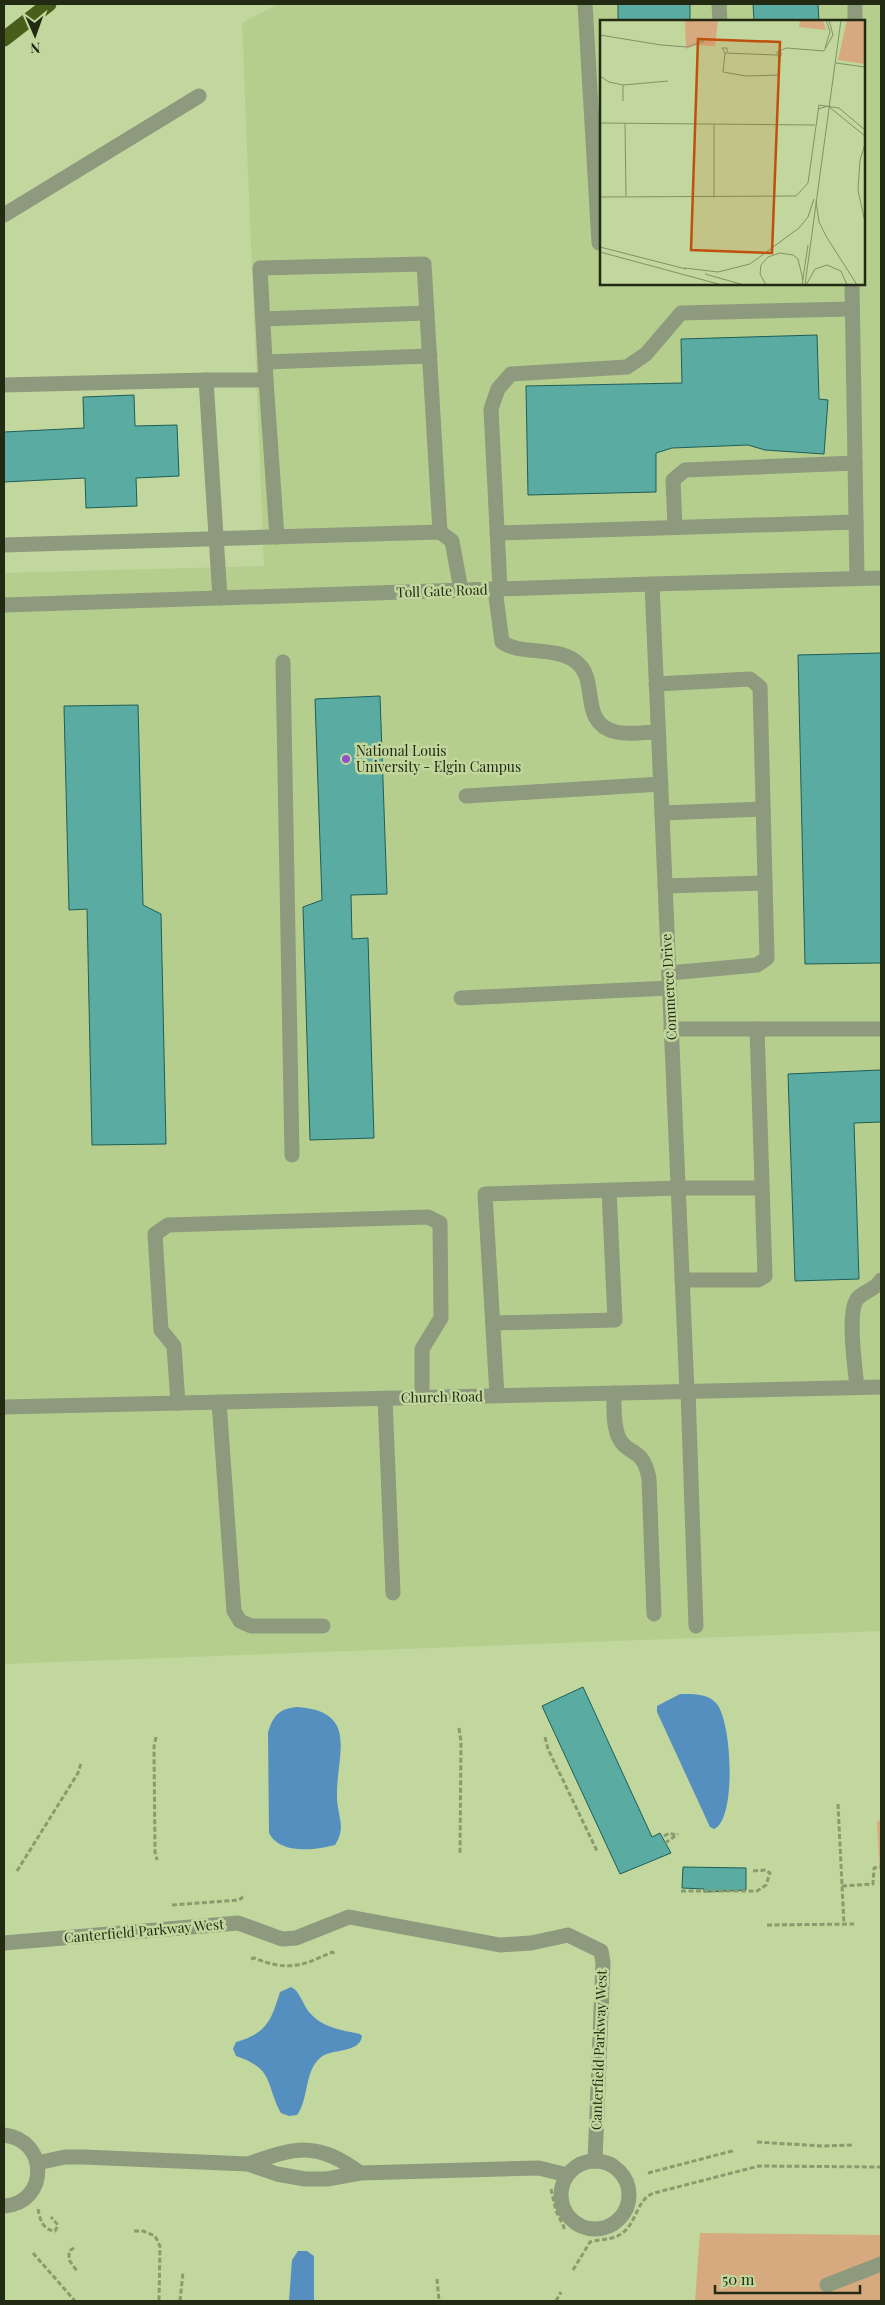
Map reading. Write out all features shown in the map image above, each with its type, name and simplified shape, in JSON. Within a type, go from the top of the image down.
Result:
[{"type":"highway","points":[[4,39],[49,4]]},
{"type":"street","points":[[585,4],[600,243]]},
{"type":"street","points":[[719,4],[720,20]]},
{"type":"street","points":[[855,4],[855,20]]},
{"type":"street","points":[[4,215],[199,96]]},
{"type":"street","points":[[277,537],[260,268],[424,264],[440,532]]},
{"type":"street","points":[[852,285],[856,578]]},
{"type":"street","points":[[658,732],[616,732],[603,726],[593,715],[586,675],[575,661],[556,653],[509,648],[502,642],[491,409],[498,389],[512,374],[627,367],[646,354],[681,313],[852,309]]},
{"type":"street","points":[[263,319],[427,313]]},
{"type":"street","points":[[265,362],[430,356]]},
{"type":"street","points":[[206,380],[220,598]]},
{"type":"street","points":[[4,385],[266,380]]},
{"type":"street","points":[[674,527],[673,480],[685,470],[855,463]]},
{"type":"street","points":[[497,533],[856,522]]},
{"type":"street","points":[[4,545],[440,532],[452,541],[461,590]]},
{"type":"street","name":"Toll Gate Road","points":[[4,605],[881,578]]},
{"type":"street","name":"Commerce Drive","points":[[652,584],[696,1626]]},
{"type":"street","points":[[283,662],[292,1155]]},
{"type":"street","points":[[460,998],[669,981],[757,965],[767,958],[760,687],[750,679],[656,684]]},
{"type":"street","points":[[466,796],[660,784]]},
{"type":"street","points":[[662,813],[763,809]]},
{"type":"street","points":[[665,886],[765,883]]},
{"type":"street","points":[[671,1029],[881,1029]]},
{"type":"street","points":[[682,1280],[758,1280],[765,1276],[757,1029]]},
{"type":"street","points":[[497,1395],[485,1194],[679,1188],[762,1188]]},
{"type":"street","points":[[493,1323],[615,1320],[609,1190]]},
{"type":"street","points":[[178,1403],[174,1346],[161,1330],[155,1234],[168,1226],[428,1217],[440,1223],[441,1318],[422,1349],[422,1397]]},
{"type":"street","points":[[856,1387],[852,1312],[856,1300],[862,1294],[871,1291],[881,1280]]},
{"type":"street","name":"Church Road","points":[[4,1407],[881,1387]]},
{"type":"street","points":[[614,1393],[618,1438],[623,1444],[641,1456],[646,1464],[649,1479],[654,1614]]},
{"type":"street","points":[[386,1398],[393,1593]]},
{"type":"street","points":[[219,1402],[234,1611],[240,1621],[251,1626],[323,1626]]},
{"type":"street","name":"Canterfield Parkway West","points":[[4,1943],[238,1922],[282,1939],[296,1938],[349,1917],[500,1945],[531,1944],[568,1935],[601,1951],[603,1964],[595,2161]]},
{"type":"street","points":[[4,2135],[16,2138],[26,2144],[33,2153],[37,2163],[38,2174],[35,2185],[20,2202],[4,2206]]},
{"type":"street","points":[[248,2164],[291,2149],[300,2149],[327,2153],[342,2160],[360,2173]]},
{"type":"street","points":[[37,2163],[64,2157],[83,2157],[248,2164],[277,2174],[305,2179],[327,2179],[360,2173],[539,2168],[567,2175]]},
{"type":"street","points":[[595,2161],[615,2168],[623,2175],[629,2196],[626,2207],[620,2217],[612,2224],[601,2228],[579,2225],[570,2218],[563,2209],[561,2198],[562,2186],[567,2175],[574,2167],[584,2162],[595,2161]]},
{"type":"street","points":[[827,2285],[881,2264]]},
{"type":"path","points":[[459,1728],[461,1741],[460,1853]]},
{"type":"path","points":[[156,1737],[154,1766],[155,1852],[157,1860]]},
{"type":"path","points":[[546,1737],[548,1749],[597,1851]]},
{"type":"path","points":[[17,1871],[78,1773],[81,1763]]},
{"type":"path","points":[[838,1804],[844,1924]]},
{"type":"path","points":[[664,1836],[670,1833],[676,1834],[673,1839],[666,1843]]},
{"type":"path","points":[[842,1886],[873,1884],[874,1868],[880,1867]]},
{"type":"path","points":[[681,1891],[757,1891],[766,1885],[770,1873],[766,1870],[753,1871]]},
{"type":"path","points":[[172,1905],[239,1900],[243,1897]]},
{"type":"path","points":[[767,1925],[854,1924]]},
{"type":"path","points":[[251,1959],[254,1958],[273,1966],[304,1965],[332,1952],[335,1954]]},
{"type":"path","points":[[757,2142],[822,2146],[853,2144]]},
{"type":"path","points":[[648,2173],[734,2149]]},
{"type":"path","points":[[573,2270],[590,2242],[621,2234],[634,2219],[645,2197],[654,2193],[759,2166],[881,2167]]},
{"type":"path","points":[[549,2183],[553,2192],[556,2211],[564,2227],[563,2230]]},
{"type":"path","points":[[38,2203],[43,2224],[47,2229],[55,2230],[58,2225],[51,2217]]},
{"type":"path","points":[[134,2231],[143,2231],[155,2236],[160,2246],[159,2301]]},
{"type":"path","points":[[74,2248],[69,2251],[68,2256],[77,2271]]},
{"type":"path","points":[[33,2252],[75,2301]]},
{"type":"path","points":[[180,2301],[183,2272]]},
{"type":"path","points":[[437,2279],[439,2301]]},
{"type":"path","points":[[556,2301],[562,2292]]},
{"type":"shaded area","points":[[278,4],[881,4],[881,1631],[4,1664],[4,573],[264,566],[242,23]]},
{"type":"shaded area","points":[[881,1818],[881,1893],[877,1823]]},
{"type":"shaded area","points":[[700,2233],[881,2235],[881,2301],[695,2301]]},
{"type":"water","points":[[680,1694],[708,1697],[716,1703],[726,1728],[730,1769],[729,1789],[726,1808],[721,1822],[714,1829],[710,1827],[657,1712],[657,1706]]},
{"type":"water","points":[[298,1707],[317,1711],[330,1717],[337,1727],[340,1738],[341,1751],[337,1803],[341,1827],[339,1838],[335,1845],[309,1849],[290,1848],[274,1840],[269,1833],[268,1733],[272,1721],[278,1714],[286,1709]]},
{"type":"water","points":[[291,1987],[297,1992],[309,2012],[320,2022],[333,2028],[362,2036],[356,2046],[330,2053],[320,2058],[311,2071],[301,2109],[297,2115],[289,2116],[281,2113],[263,2072],[257,2066],[236,2056],[233,2049],[236,2042],[255,2034],[266,2025],[274,2011],[280,1992]]},
{"type":"water","points":[[298,2251],[307,2251],[314,2256],[314,2301],[289,2301],[292,2260]]},
{"type":"building","points":[[618,4],[690,4],[690,20],[618,20]]},
{"type":"building","points":[[753,4],[818,4],[819,20],[754,20]]},
{"type":"building","points":[[817,335],[819,399],[828,400],[824,454],[765,450],[748,445],[672,448],[656,453],[656,492],[528,495],[526,386],[682,383],[681,339]]},
{"type":"building","points":[[134,395],[135,426],[177,425],[179,476],[136,478],[137,506],[86,508],[85,478],[4,482],[4,432],[84,428],[83,397]]},
{"type":"building","points":[[881,653],[881,963],[805,964],[798,655]]},
{"type":"building","points":[[380,696],[387,894],[351,895],[352,939],[368,938],[374,1138],[310,1140],[303,907],[322,900],[315,699]]},
{"type":"building","points":[[138,705],[143,905],[161,914],[166,1144],[92,1145],[87,909],[69,910],[64,706]]},
{"type":"building","points":[[881,1070],[881,1122],[854,1123],[859,1279],[795,1281],[788,1074]]},
{"type":"building","points":[[583,1687],[652,1837],[660,1833],[671,1853],[620,1874],[542,1706]]},
{"type":"building","points":[[683,1867],[746,1868],[746,1890],[704,1892],[704,1889],[682,1888]]},
{"type":"place","name":"National Louis University - Elgin Campus","points":[[346,759]]}]
